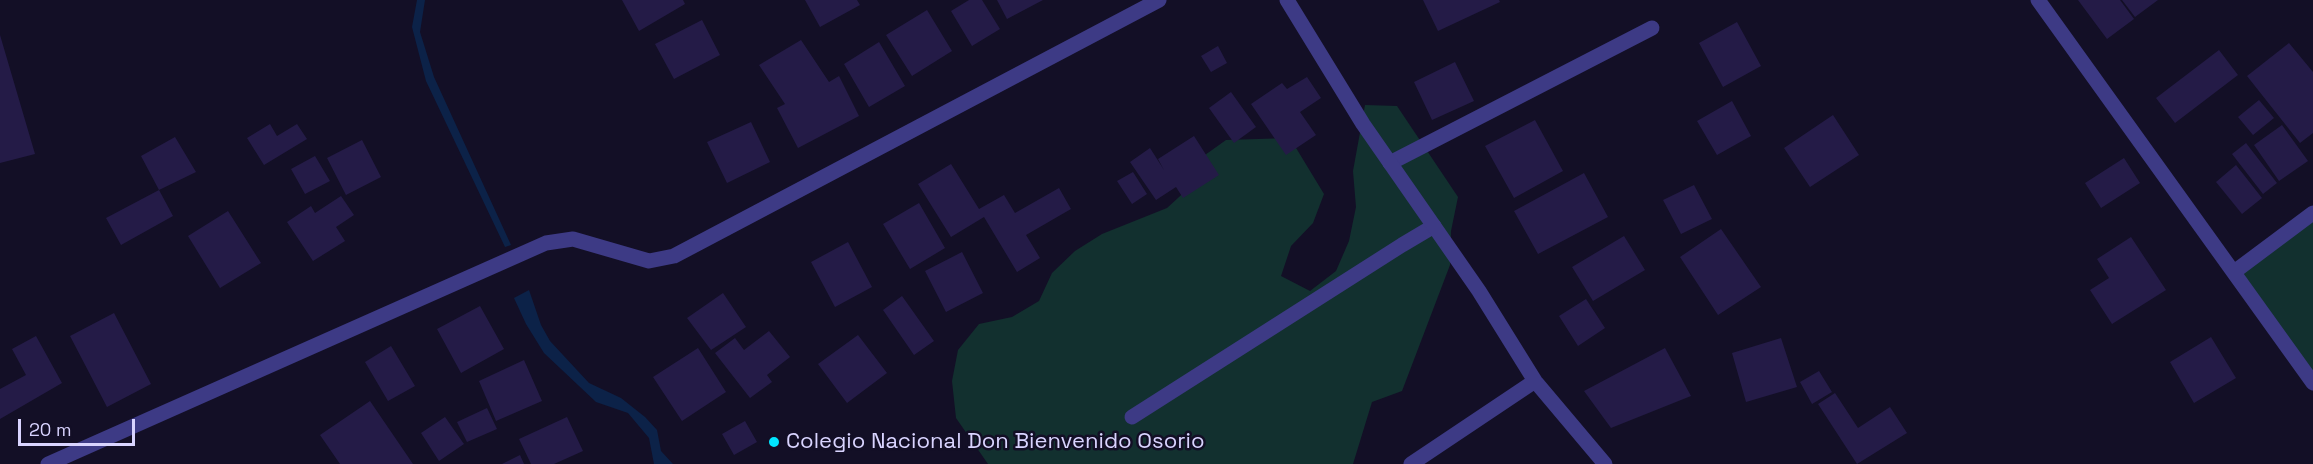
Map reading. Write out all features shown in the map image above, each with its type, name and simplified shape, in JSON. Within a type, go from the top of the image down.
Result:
[{"type":"street","points":[[48,464],[546,243],[573,239],[650,261],[674,256],[1159,0]]},
{"type":"street","points":[[1287,0],[1363,124],[1479,291],[1535,381],[1605,464]]},
{"type":"street","points":[[2038,0],[2313,383]]},
{"type":"street","points":[[1389,163],[1652,28]]},
{"type":"street","points":[[2234,272],[2313,213]]},
{"type":"street","points":[[1132,417],[1402,244],[1434,226]]},
{"type":"street","points":[[1411,464],[1535,381]]},
{"type":"green space","points":[[1365,105],[1397,106],[1458,197],[1451,231],[1450,265],[1402,391],[1372,402],[1353,464],[988,464],[956,418],[952,381],[958,350],[979,324],[1012,317],[1039,301],[1052,273],[1075,251],[1102,234],[1167,208],[1190,187],[1198,160],[1226,140],[1290,138],[1324,194],[1313,223],[1291,246],[1281,276],[1310,291],[1336,271],[1349,241],[1356,207],[1353,171]]},
{"type":"green space","points":[[2313,213],[2313,383],[2234,272]]},
{"type":"water","points":[[417,0],[425,0],[420,32],[434,77],[511,245],[505,247],[426,81],[412,27]]},
{"type":"water","points":[[529,290],[541,325],[550,341],[589,383],[621,398],[645,417],[657,430],[661,451],[673,464],[654,464],[649,438],[628,413],[596,402],[544,353],[526,324],[514,298]]},
{"type":"building","points":[[622,0],[683,0],[685,4],[639,31]]},
{"type":"building","points":[[805,0],[857,0],[860,5],[820,27]]},
{"type":"building","points":[[969,0],[982,0],[1000,29],[972,46],[951,11]]},
{"type":"building","points":[[997,0],[1043,0],[1007,19]]},
{"type":"building","points":[[1423,0],[1499,0],[1500,2],[1438,31]]},
{"type":"building","points":[[2078,0],[2120,0],[2134,19],[2107,39]]},
{"type":"building","points":[[2122,0],[2158,0],[2135,17]]},
{"type":"building","points":[[927,10],[952,51],[912,76],[886,35]]},
{"type":"building","points":[[702,20],[720,55],[674,79],[655,44]]},
{"type":"building","points":[[1737,22],[1761,66],[1723,87],[1699,43]]},
{"type":"building","points":[[0,35],[35,154],[0,163]]},
{"type":"building","points":[[801,40],[829,82],[839,76],[859,116],[798,148],[777,108],[785,104],[759,65]]},
{"type":"building","points":[[879,42],[905,86],[869,107],[844,64]]},
{"type":"building","points":[[2289,43],[2313,72],[2313,133],[2300,143],[2247,76]]},
{"type":"building","points":[[1218,46],[1227,63],[1211,72],[1201,56]]},
{"type":"building","points":[[2219,50],[2238,75],[2175,123],[2156,98]]},
{"type":"building","points":[[1455,62],[1474,101],[1432,120],[1414,82]]},
{"type":"building","points":[[1307,77],[1321,98],[1300,112],[1316,135],[1286,155],[1251,104],[1282,83],[1287,89]]},
{"type":"building","points":[[1231,92],[1256,127],[1234,143],[1209,108]]},
{"type":"building","points":[[2259,100],[2274,118],[2253,135],[2238,117]]},
{"type":"building","points":[[1732,101],[1751,136],[1717,155],[1697,121]]},
{"type":"building","points":[[1833,115],[1859,155],[1810,187],[1784,148]]},
{"type":"building","points":[[1535,120],[1563,171],[1514,198],[1485,146]]},
{"type":"building","points":[[751,122],[770,162],[727,183],[707,142]]},
{"type":"building","points":[[270,124],[277,136],[297,124],[307,139],[264,165],[247,138]]},
{"type":"building","points":[[2282,125],[2308,161],[2279,181],[2254,145]]},
{"type":"building","points":[[1194,136],[1219,175],[1183,198],[1176,187],[1156,200],[1130,162],[1150,148],[1164,170],[1158,159]]},
{"type":"building","points":[[175,137],[196,172],[159,190],[141,156]]},
{"type":"building","points":[[362,140],[381,177],[346,195],[327,158]]},
{"type":"building","points":[[2246,143],[2277,183],[2263,194],[2232,154]]},
{"type":"building","points":[[315,156],[330,181],[305,194],[291,169]]},
{"type":"building","points":[[2124,158],[2140,183],[2101,208],[2085,183]]},
{"type":"building","points":[[951,164],[979,209],[1004,195],[1015,213],[1059,188],[1071,209],[1026,235],[1040,258],[1017,272],[984,217],[951,237],[918,184]]},
{"type":"building","points":[[2236,165],[2262,198],[2242,214],[2216,182]]},
{"type":"building","points":[[1133,172],[1147,194],[1132,204],[1117,181]]},
{"type":"building","points":[[1584,173],[1608,217],[1538,254],[1514,211]]},
{"type":"building","points":[[1694,185],[1712,219],[1681,234],[1663,200]]},
{"type":"building","points":[[159,190],[173,216],[121,245],[106,218]]},
{"type":"building","points":[[341,196],[354,215],[336,227],[345,241],[313,261],[287,222],[311,206],[315,213]]},
{"type":"building","points":[[919,203],[945,248],[910,269],[883,224]]},
{"type":"building","points":[[228,211],[261,263],[220,288],[188,236]]},
{"type":"building","points":[[1721,229],[1761,287],[1718,315],[1680,257]]},
{"type":"building","points":[[1624,236],[1645,270],[1593,301],[1572,267]]},
{"type":"building","points":[[2131,237],[2166,290],[2112,324],[2090,290],[2109,278],[2097,259]]},
{"type":"building","points":[[848,242],[872,287],[835,307],[811,262]]},
{"type":"building","points":[[962,252],[983,293],[946,312],[925,271]]},
{"type":"building","points":[[723,293],[746,327],[711,350],[687,318]]},
{"type":"building","points":[[902,296],[934,341],[914,355],[883,310]]},
{"type":"building","points":[[1586,299],[1605,328],[1578,346],[1559,316]]},
{"type":"building","points":[[480,306],[504,349],[461,373],[437,329]]},
{"type":"building","points":[[114,313],[151,384],[107,407],[70,336]]},
{"type":"building","points":[[769,331],[790,357],[767,375],[772,382],[750,398],[715,353],[735,338],[744,350]]},
{"type":"building","points":[[858,335],[887,373],[847,403],[818,364]]},
{"type":"building","points":[[36,336],[62,383],[0,419],[0,389],[26,375],[12,349]]},
{"type":"building","points":[[2211,337],[2236,378],[2194,403],[2170,362]]},
{"type":"building","points":[[1781,338],[1797,387],[1746,402],[1732,353]]},
{"type":"building","points":[[391,346],[415,386],[388,401],[365,362]]},
{"type":"building","points":[[698,348],[726,392],[682,421],[653,377]]},
{"type":"building","points":[[1665,348],[1691,396],[1611,428],[1584,391]]},
{"type":"building","points":[[524,360],[542,401],[496,421],[479,381]]},
{"type":"building","points":[[1819,371],[1832,392],[1812,404],[1800,382]]},
{"type":"building","points":[[1835,393],[1858,428],[1890,407],[1907,433],[1857,464],[1818,404]]},
{"type":"building","points":[[370,401],[413,464],[340,464],[320,435]]},
{"type":"building","points":[[487,408],[497,429],[467,442],[457,422]]},
{"type":"building","points":[[445,417],[464,444],[439,461],[421,433]]},
{"type":"building","points":[[567,417],[583,451],[554,464],[531,464],[519,439]]},
{"type":"building","points":[[745,421],[757,442],[734,455],[722,434]]},
{"type":"building","points":[[520,455],[524,464],[502,464]]},
{"type":"place","name":"Colegio Nacional Don Bienvenido Osorio","points":[[774,442]]}]
